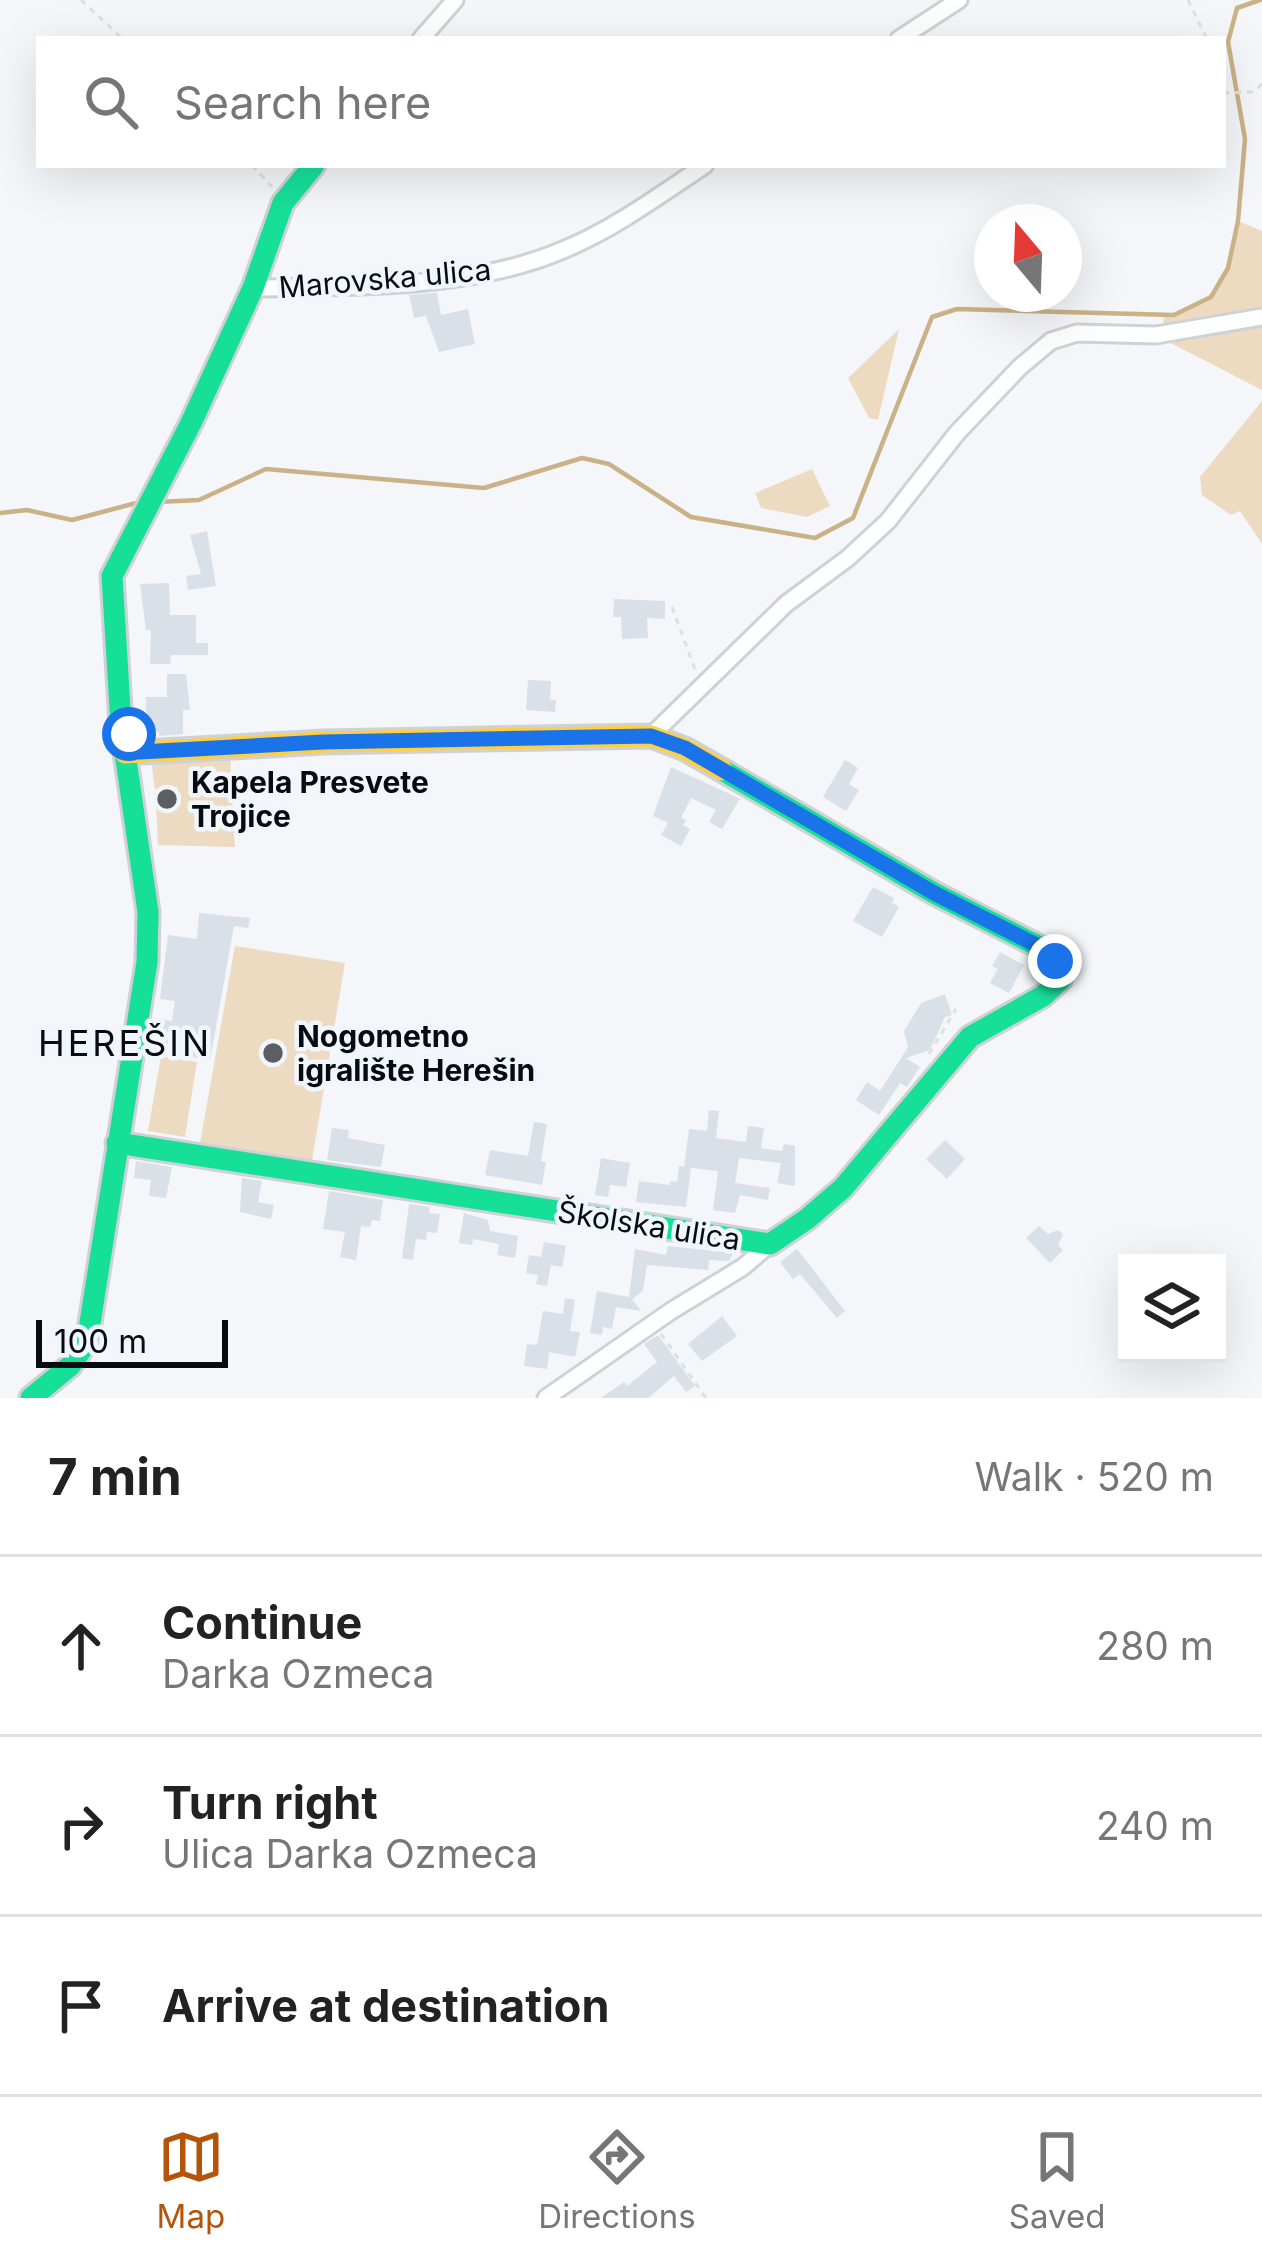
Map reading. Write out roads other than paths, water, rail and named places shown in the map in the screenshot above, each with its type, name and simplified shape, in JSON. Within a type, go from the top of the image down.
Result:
[{"type":"street","points":[[424,36],[454,0]]},
{"type":"street","points":[[926,0],[936,16]]},
{"type":"street","points":[[904,36],[959,0]]},
{"type":"street","points":[[31,1398],[70,1366],[87,1342],[149,934],[125,753],[112,576],[253,288],[283,203],[312,168]]},
{"type":"street","name":"Marovska ulica","points":[[253,288],[356,285],[513,267],[564,250],[616,223],[701,168]]},
{"type":"street","points":[[125,753],[323,742],[651,736],[786,604],[889,521],[957,434],[1034,352],[1076,333],[1156,335],[1262,316]]},
{"type":"street","name":"Školska ulica","points":[[117,1143],[770,1244],[828,1200],[983,1026],[1054,988],[1060,980],[1055,961],[1042,948],[934,893],[685,748],[651,736]]},
{"type":"street","points":[[736,1239],[743,1267]]},
{"type":"street","points":[[546,1398],[743,1267],[770,1244]]},
{"type":"waterway","points":[[158,502],[199,500],[266,469],[484,488],[582,458],[609,464],[691,517],[815,538],[853,518],[932,317],[957,309],[1174,315],[1211,297],[1228,268],[1238,221],[1245,139],[1228,42],[1237,8],[1260,0]]},
{"type":"waterway","points":[[0,513],[27,510],[72,520],[140,502]]},
{"type":"place","name":"Kapela Presvete Trojice","points":[[167,799]]},
{"type":"place","name":"Nogometno igralište Herešin","points":[[273,1053]]},
{"type":"district","name":"HEREŠIN","points":[[125,1043]]}]
